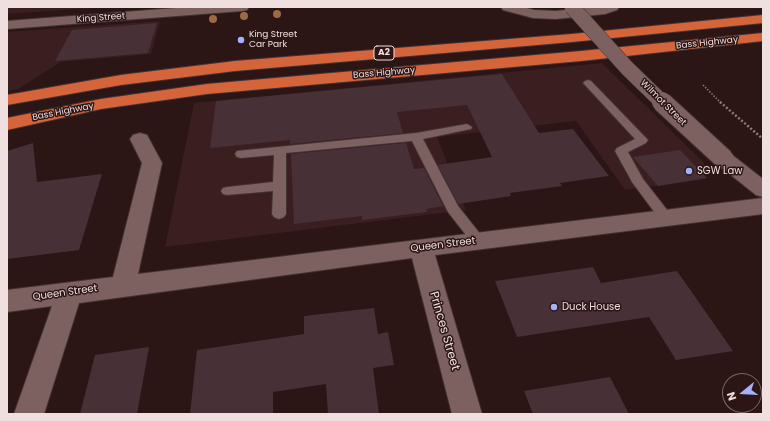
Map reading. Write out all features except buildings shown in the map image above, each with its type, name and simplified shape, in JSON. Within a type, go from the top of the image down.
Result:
[{"type":"highway","name":"Bass Highway","points":[[7,100],[121,80],[236,66],[564,39],[763,19]]},
{"type":"highway","name":"Bass Highway","points":[[7,124],[101,104],[207,89],[581,56],[763,38]]},
{"type":"street","name":"King Street","points":[[7,25],[186,9],[242,7]]},
{"type":"street","points":[[508,7],[533,14],[556,16],[605,10],[612,7]]},
{"type":"street","name":"Wilmot Street","points":[[572,7],[627,68],[666,107],[724,159],[763,190]]},
{"type":"street","points":[[123,285],[152,163],[140,139]]},
{"type":"street","name":"Queen Street","points":[[7,301],[478,240],[763,206]]},
{"type":"street","name":"Princes Street","points":[[421,248],[468,414]]},
{"type":"street","points":[[29,414],[69,292]]},
{"type":"lane","points":[[588,83],[642,140],[621,151],[638,182],[666,218]]},
{"type":"lane","points":[[241,154],[416,137],[467,127]]},
{"type":"lane","points":[[416,137],[453,209],[478,240]]},
{"type":"lane","points":[[279,214],[280,151]]},
{"type":"lane","points":[[227,192],[280,186]]},
{"type":"path","points":[[703,85],[722,105],[763,139]]},
{"type":"shaded area","points":[[7,7],[105,7],[7,14]]},
{"type":"shaded area","points":[[160,21],[151,54],[61,62],[18,89],[7,91],[7,32]]},
{"type":"shaded area","points":[[602,63],[703,162],[707,171],[701,180],[625,190],[576,121],[437,137],[466,210],[165,247],[194,103]]},
{"type":"place","name":"King Street Car Park","points":[[241,40]]},
{"type":"place","name":"SGW Law","points":[[689,171]]},
{"type":"place","name":"Duck House","points":[[554,307]]}]
